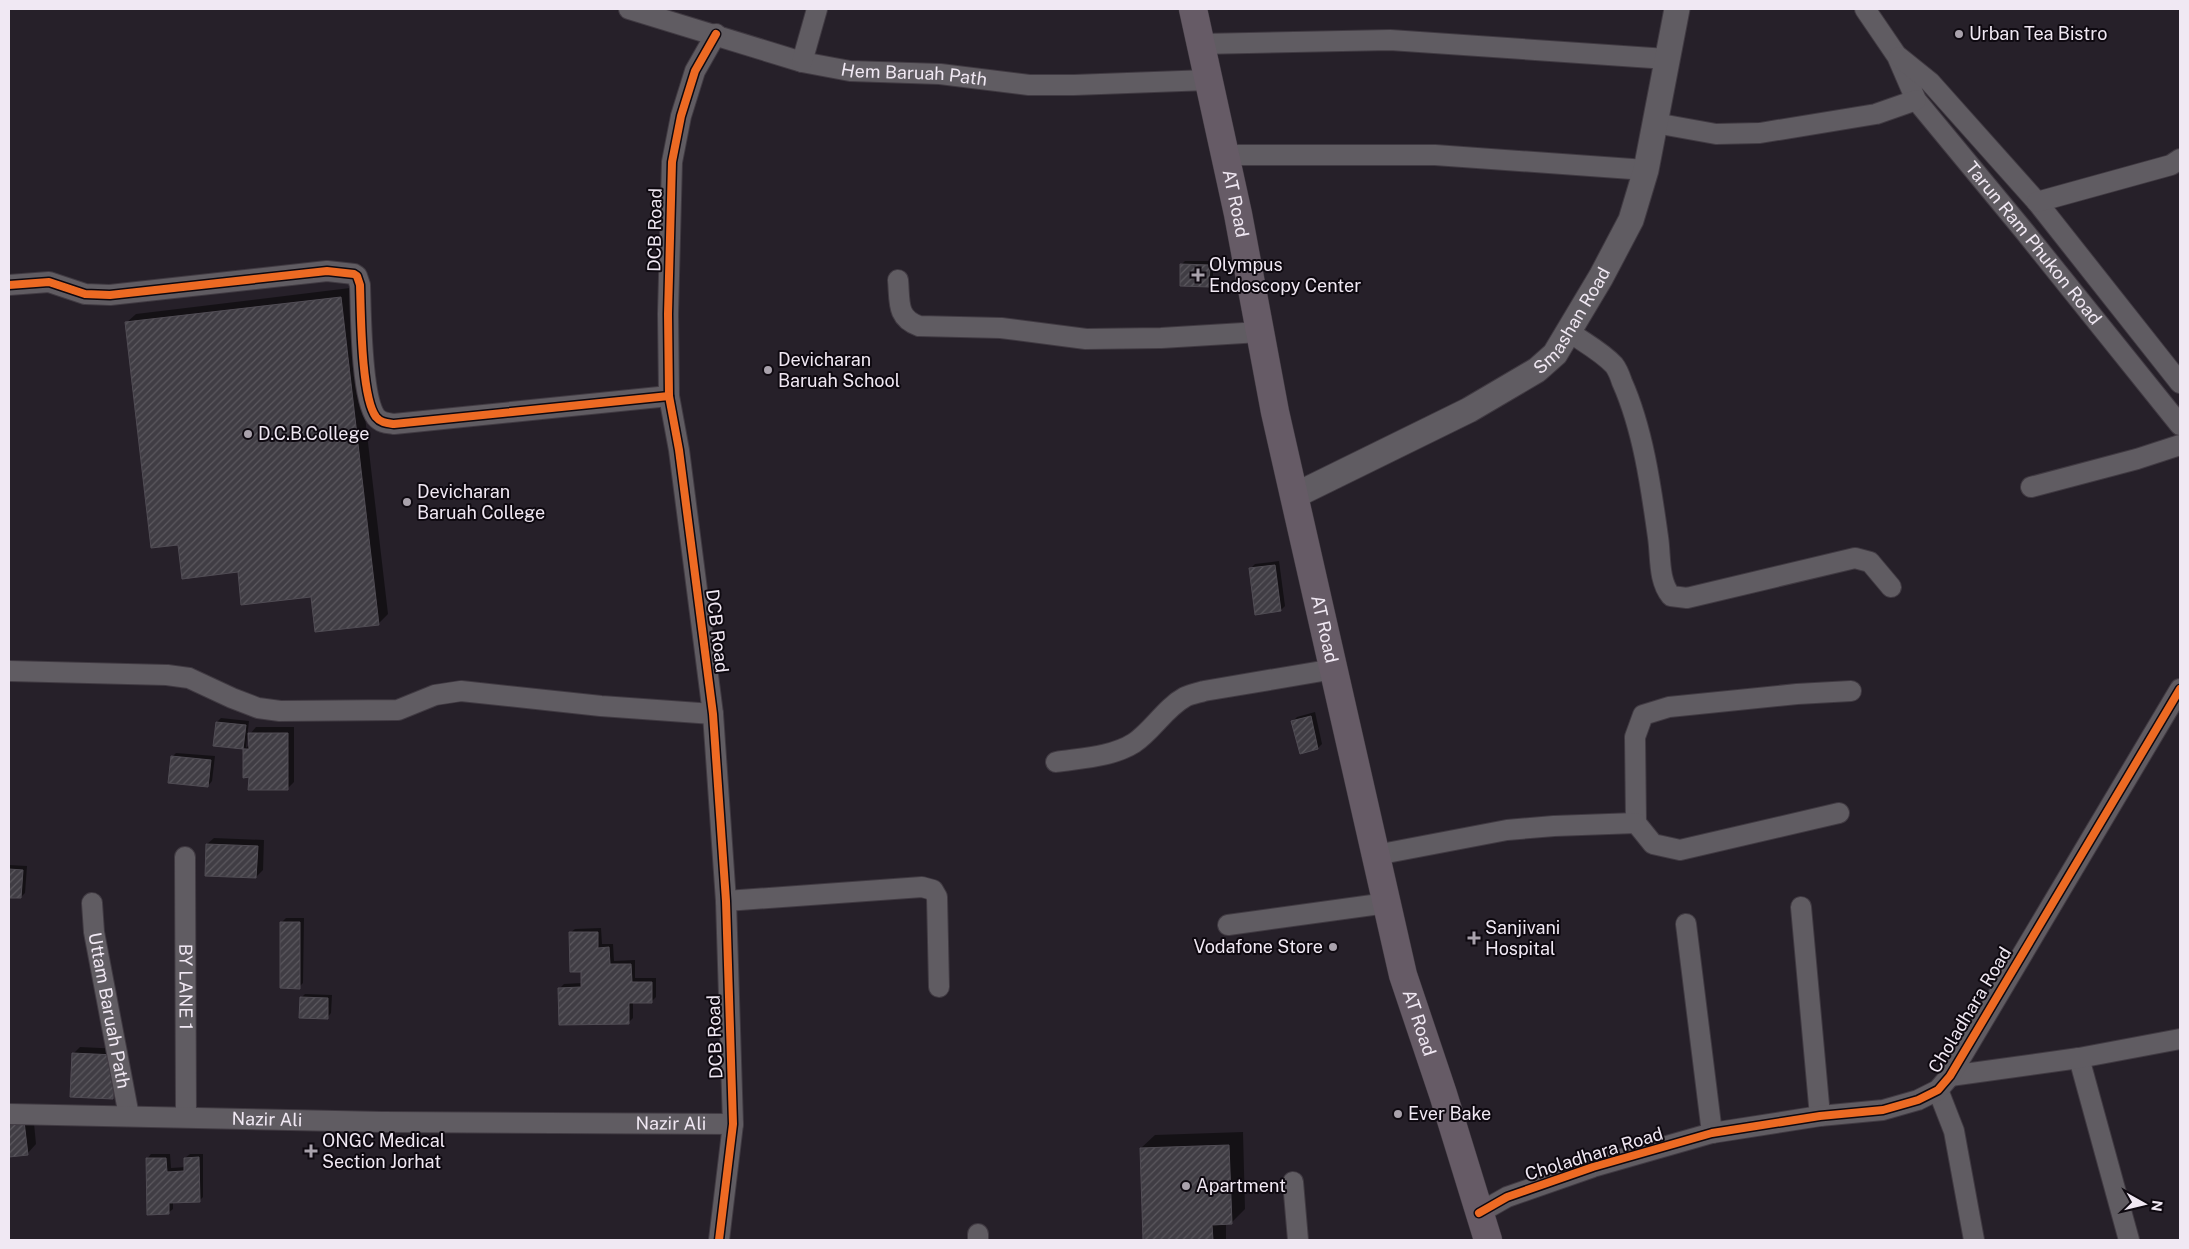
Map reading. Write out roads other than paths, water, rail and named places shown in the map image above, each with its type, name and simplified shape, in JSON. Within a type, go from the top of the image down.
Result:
[{"type":"highway","name":"AT Road","points":[[1193,9],[1275,412],[1403,975],[1443,1094],[1488,1240]]},
{"type":"street","name":"Hem Baruah Path","points":[[629,9],[716,34],[802,62],[850,71],[940,74],[1029,84],[1074,85],[1208,80]]},
{"type":"street","points":[[802,62],[817,9]]},
{"type":"street","name":"Smashan Road","points":[[1294,496],[1469,410],[1528,375],[1554,354],[1601,277],[1632,220],[1646,170],[1677,9]]},
{"type":"street","name":"Tarun Ram Phukon Road","points":[[1865,9],[1897,56],[1916,100],[2180,425]]},
{"type":"street","name":"DCB Road","points":[[716,34],[695,71],[681,116],[672,162],[668,314],[669,396],[679,450],[713,714],[726,901],[733,1124],[719,1240]]},
{"type":"street","points":[[1201,44],[1390,40],[1667,59]]},
{"type":"street","name":"Tarun Ram Phukon Road","points":[[1897,56],[1930,82],[2037,202],[2180,383]]},
{"type":"street","points":[[1655,123],[1716,134],[1760,133],[1876,114],[1916,100]]},
{"type":"street","points":[[1224,155],[1435,155],[1646,170]]},
{"type":"street","points":[[2037,202],[2171,165],[2180,159]]},
{"type":"street","points":[[9,285],[49,282],[85,294],[110,295],[327,271],[354,274],[357,276],[360,285],[362,344],[370,404],[376,417],[381,422],[394,424],[669,396]]},
{"type":"street","points":[[898,280],[901,313],[909,322],[919,326],[1001,328],[1086,339],[1161,338],[1260,332]]},
{"type":"street","points":[[1568,331],[1604,356],[1615,367],[1628,394],[1636,418],[1644,454],[1657,529],[1662,574],[1671,596],[1687,598],[1855,558],[1870,562],[1891,587]]},
{"type":"street","points":[[2031,487],[2137,459],[2180,445]]},
{"type":"street","points":[[1056,762],[1108,754],[1132,744],[1150,731],[1186,696],[1204,691],[1334,669]]},
{"type":"street","points":[[9,671],[167,675],[189,678],[258,708],[280,711],[398,710],[435,695],[461,691],[601,706],[713,714]]},
{"type":"street","name":"Choladhara Road","points":[[1479,1213],[1508,1197],[1593,1167],[1712,1134],[1820,1116],[1883,1110],[1918,1100],[1944,1083],[2180,689]]},
{"type":"street","points":[[1839,813],[1680,850],[1653,844],[1636,823],[1635,737],[1642,715],[1669,707],[1797,694],[1851,691]]},
{"type":"street","points":[[1376,855],[1507,830],[1636,823]]},
{"type":"street","name":"BY LANE 1","points":[[185,858],[186,1117]]},
{"type":"street","points":[[726,901],[850,891],[922,888],[933,890],[937,897],[939,987]]},
{"type":"street","name":"Uttam Baruah Path","points":[[92,903],[94,932],[129,1116]]},
{"type":"street","points":[[1228,925],[1387,903]]},
{"type":"street","points":[[1801,907],[1820,1116]]},
{"type":"street","points":[[1686,924],[1712,1134]]},
{"type":"street","points":[[1974,1240],[1944,1083],[2180,1038]]},
{"type":"street","points":[[2079,1058],[2129,1240]]},
{"type":"street","name":"Nazir Ali","points":[[9,1114],[393,1122],[733,1124]]},
{"type":"street","points":[[1293,1182],[1298,1240]]},
{"type":"place","name":"Urban Tea Bistro","points":[[1959,34]]},
{"type":"place","name":"Olympus Endoscopy Center","points":[[1198,275]]},
{"type":"place","name":"Devicharan Baruah School","points":[[768,370]]},
{"type":"place","name":"D.C.B.College","points":[[248,434]]},
{"type":"place","name":"Devicharan Baruah College","points":[[407,502]]},
{"type":"place","name":"Sanjivani Hospital","points":[[1474,938]]},
{"type":"place","name":"Vodafone Store","points":[[1333,947]]},
{"type":"place","name":"Ever Bake","points":[[1398,1114]]},
{"type":"place","name":"ONGC Medical Section Jorhat","points":[[311,1151]]},
{"type":"place","name":"Apartment","points":[[1186,1186]]}]
